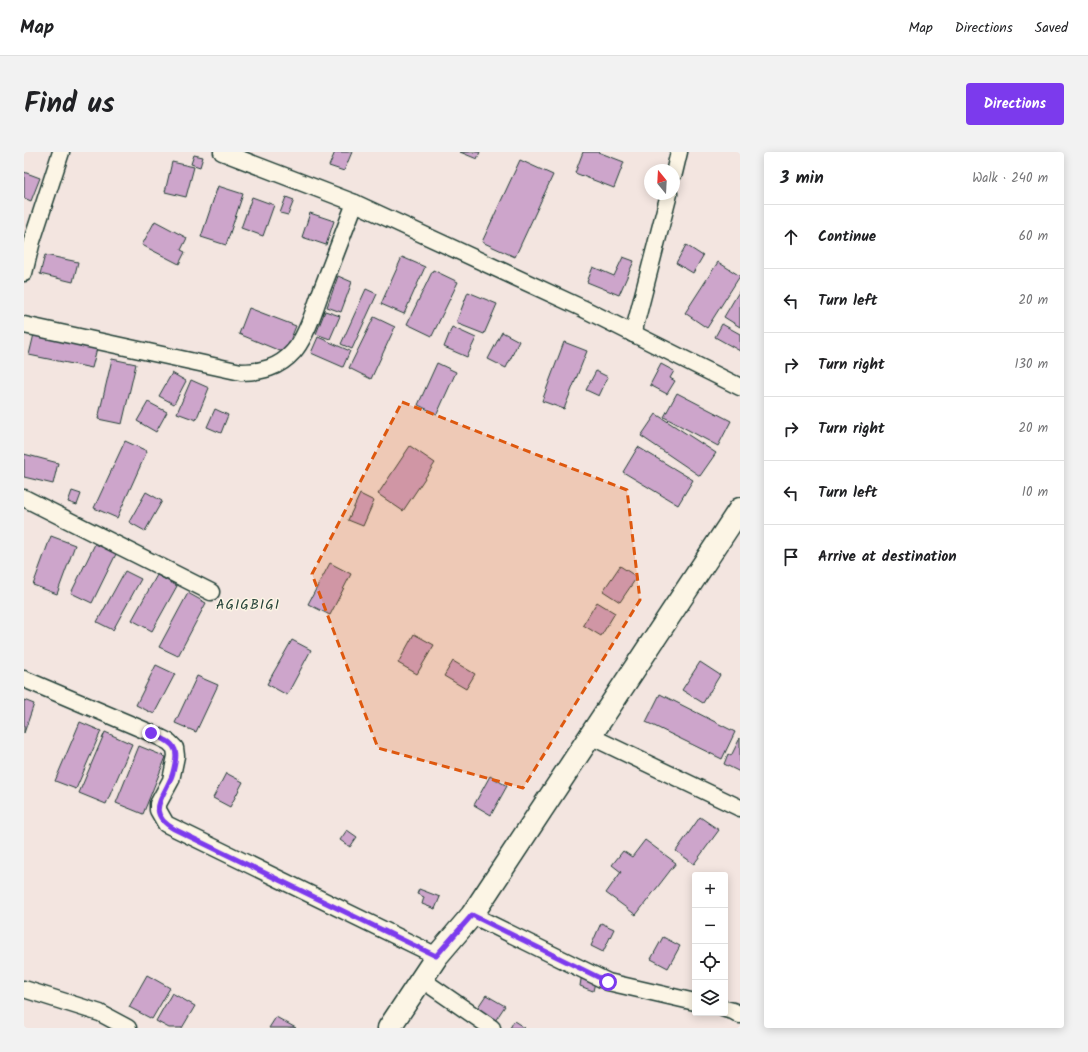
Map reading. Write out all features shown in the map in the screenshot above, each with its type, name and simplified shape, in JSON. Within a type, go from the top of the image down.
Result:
[{"type":"main road","points":[[389,1028],[436,956],[472,915],[740,510]]},
{"type":"street","points":[[24,273],[32,241],[60,152]]},
{"type":"street","points":[[222,152],[355,203],[582,308],[740,388]]},
{"type":"street","points":[[676,164],[679,152]]},
{"type":"street","points":[[633,334],[668,200]]},
{"type":"street","points":[[24,325],[241,372],[256,372],[267,369],[282,362],[294,352],[308,327],[355,203]]},
{"type":"street","points":[[24,498],[211,592]]},
{"type":"street","points":[[24,679],[151,733],[169,742],[175,748],[176,756],[171,780],[158,804],[158,810],[166,824],[436,956]]},
{"type":"street","points":[[590,736],[740,808]]},
{"type":"street","points":[[472,915],[608,982],[692,1001]]},
{"type":"street","points":[[421,979],[492,1028]]},
{"type":"street","points":[[24,989],[100,1013],[128,1028]]},
{"type":"street","points":[[728,1010],[740,1015]]},
{"type":"highlighted area","points":[[402,402],[627,490],[640,600],[523,788],[378,748],[312,574]]},
{"type":"building","points":[[335,152],[352,152],[344,171],[329,166]]},
{"type":"building","points":[[460,152],[480,152],[477,159]]},
{"type":"building","points":[[583,152],[598,152],[624,162],[614,188],[575,173]]},
{"type":"building","points":[[194,155],[203,157],[200,167],[191,164]]},
{"type":"building","points":[[520,160],[553,175],[515,257],[482,242]]},
{"type":"building","points":[[172,162],[194,167],[186,197],[165,192]]},
{"type":"building","points":[[24,172],[40,178],[31,201],[24,198]]},
{"type":"building","points":[[218,186],[243,194],[226,245],[201,237]]},
{"type":"building","points":[[252,197],[274,205],[263,236],[241,228]]},
{"type":"building","points":[[286,197],[294,200],[288,215],[280,213]]},
{"type":"building","points":[[310,213],[334,221],[326,245],[302,237]]},
{"type":"building","points":[[155,221],[187,238],[181,250],[185,252],[179,264],[142,245]]},
{"type":"building","points":[[686,245],[703,256],[693,273],[676,263]]},
{"type":"building","points":[[45,255],[78,262],[73,282],[40,274]]},
{"type":"building","points":[[402,257],[425,267],[404,314],[381,304]]},
{"type":"building","points":[[623,257],[634,261],[619,295],[587,282],[593,267],[614,276]]},
{"type":"building","points":[[718,262],[740,276],[707,328],[685,313]]},
{"type":"building","points":[[433,270],[458,282],[432,336],[407,324]]},
{"type":"building","points":[[338,276],[352,282],[341,312],[327,307]]},
{"type":"building","points":[[366,289],[377,294],[352,349],[341,344]]},
{"type":"building","points":[[740,290],[740,327],[724,317]]},
{"type":"building","points":[[468,292],[497,304],[484,334],[456,323]]},
{"type":"building","points":[[249,308],[296,326],[285,353],[239,334]]},
{"type":"building","points":[[325,311],[340,316],[330,339],[316,334]]},
{"type":"building","points":[[374,317],[395,327],[371,379],[349,368]]},
{"type":"building","points":[[722,324],[740,334],[740,351],[715,337]]},
{"type":"building","points":[[452,327],[476,338],[467,357],[444,347]]},
{"type":"building","points":[[502,332],[519,341],[506,368],[488,359]]},
{"type":"building","points":[[34,334],[97,348],[92,368],[29,355]]},
{"type":"building","points":[[318,337],[350,351],[343,367],[311,353]]},
{"type":"building","points":[[564,342],[587,351],[564,409],[542,401]]},
{"type":"building","points":[[112,359],[136,364],[122,424],[98,419]]},
{"type":"building","points":[[437,363],[456,372],[437,414],[418,405]]},
{"type":"building","points":[[661,364],[674,371],[670,378],[675,381],[667,394],[650,385]]},
{"type":"building","points":[[596,371],[608,377],[599,396],[586,390]]},
{"type":"building","points":[[172,373],[186,381],[174,404],[159,396]]},
{"type":"building","points":[[191,380],[209,388],[196,420],[177,413]]},
{"type":"building","points":[[677,393],[731,421],[718,446],[664,417]]},
{"type":"building","points":[[148,402],[167,412],[156,432],[137,421]]},
{"type":"building","points":[[215,409],[228,415],[221,433],[207,427]]},
{"type":"building","points":[[656,414],[716,453],[700,476],[641,436]]},
{"type":"building","points":[[125,441],[147,451],[117,518],[94,508]]},
{"type":"building","points":[[410,446],[435,463],[403,511],[378,494]]},
{"type":"building","points":[[638,447],[693,480],[678,505],[623,472]]},
{"type":"building","points":[[24,454],[58,463],[53,484],[24,477]]},
{"type":"building","points":[[72,491],[81,494],[77,505],[68,502]]},
{"type":"building","points":[[146,492],[162,501],[145,531],[129,522]]},
{"type":"building","points":[[360,494],[374,501],[363,526],[348,520]]},
{"type":"building","points":[[51,536],[75,545],[57,594],[33,585]]},
{"type":"building","points":[[96,542],[117,552],[92,603],[71,593]]},
{"type":"building","points":[[330,563],[351,574],[330,615],[308,604]]},
{"type":"building","points":[[620,566],[637,577],[620,602],[603,591]]},
{"type":"building","points":[[125,571],[141,579],[113,630],[97,622]]},
{"type":"building","points":[[157,575],[177,586],[152,631],[132,620]]},
{"type":"building","points":[[188,593],[206,603],[178,656],[159,647]]},
{"type":"building","points":[[597,602],[615,613],[601,636],[583,625]]},
{"type":"building","points":[[414,634],[434,645],[417,674],[398,663]]},
{"type":"building","points":[[292,640],[311,650],[287,695],[267,684]]},
{"type":"building","points":[[453,661],[475,674],[466,689],[444,676]]},
{"type":"building","points":[[700,662],[720,675],[703,703],[682,690]]},
{"type":"building","points":[[156,665],[175,674],[154,714],[136,705]]},
{"type":"building","points":[[197,676],[218,685],[196,732],[175,723]]},
{"type":"building","points":[[660,694],[735,732],[722,759],[646,722]]},
{"type":"building","points":[[24,700],[34,704],[24,733]]},
{"type":"building","points":[[80,722],[101,731],[76,789],[55,781]]},
{"type":"building","points":[[105,732],[132,744],[106,804],[79,793]]},
{"type":"building","points":[[740,738],[740,772],[724,764],[728,754],[731,756]]},
{"type":"building","points":[[139,746],[166,757],[143,814],[116,803]]},
{"type":"building","points":[[226,773],[243,782],[230,807],[213,798]]},
{"type":"building","points":[[490,776],[507,786],[491,815],[474,805]]},
{"type":"building","points":[[700,817],[719,830],[694,864],[676,851]]},
{"type":"building","points":[[347,830],[357,837],[350,847],[340,840]]},
{"type":"building","points":[[645,840],[676,863],[636,915],[606,893],[621,872],[612,865],[623,851],[632,857]]},
{"type":"building","points":[[419,889],[440,897],[435,909],[422,904],[424,897],[417,894]]},
{"type":"building","points":[[601,923],[614,929],[603,952],[591,946]]},
{"type":"building","points":[[663,937],[680,946],[668,968],[651,959]]},
{"type":"building","points":[[582,973],[596,978],[593,991],[580,986]]},
{"type":"building","points":[[147,975],[170,988],[152,1019],[129,1007]]},
{"type":"building","points":[[172,993],[195,1006],[182,1028],[169,1028],[156,1021]]},
{"type":"building","points":[[486,995],[505,1006],[495,1021],[476,1010]]},
{"type":"building","points":[[276,1017],[296,1028],[269,1028]]},
{"type":"building","points":[[514,1021],[525,1028],[510,1028]]},
{"type":"district","name":"AGIGBIGI","points":[[248,604]]},
{"type":"route","points":[[151,733],[169,742],[175,748],[176,756],[171,780],[158,804],[158,810],[162,819],[166,824],[174,829],[436,956],[472,915],[608,982]]}]
